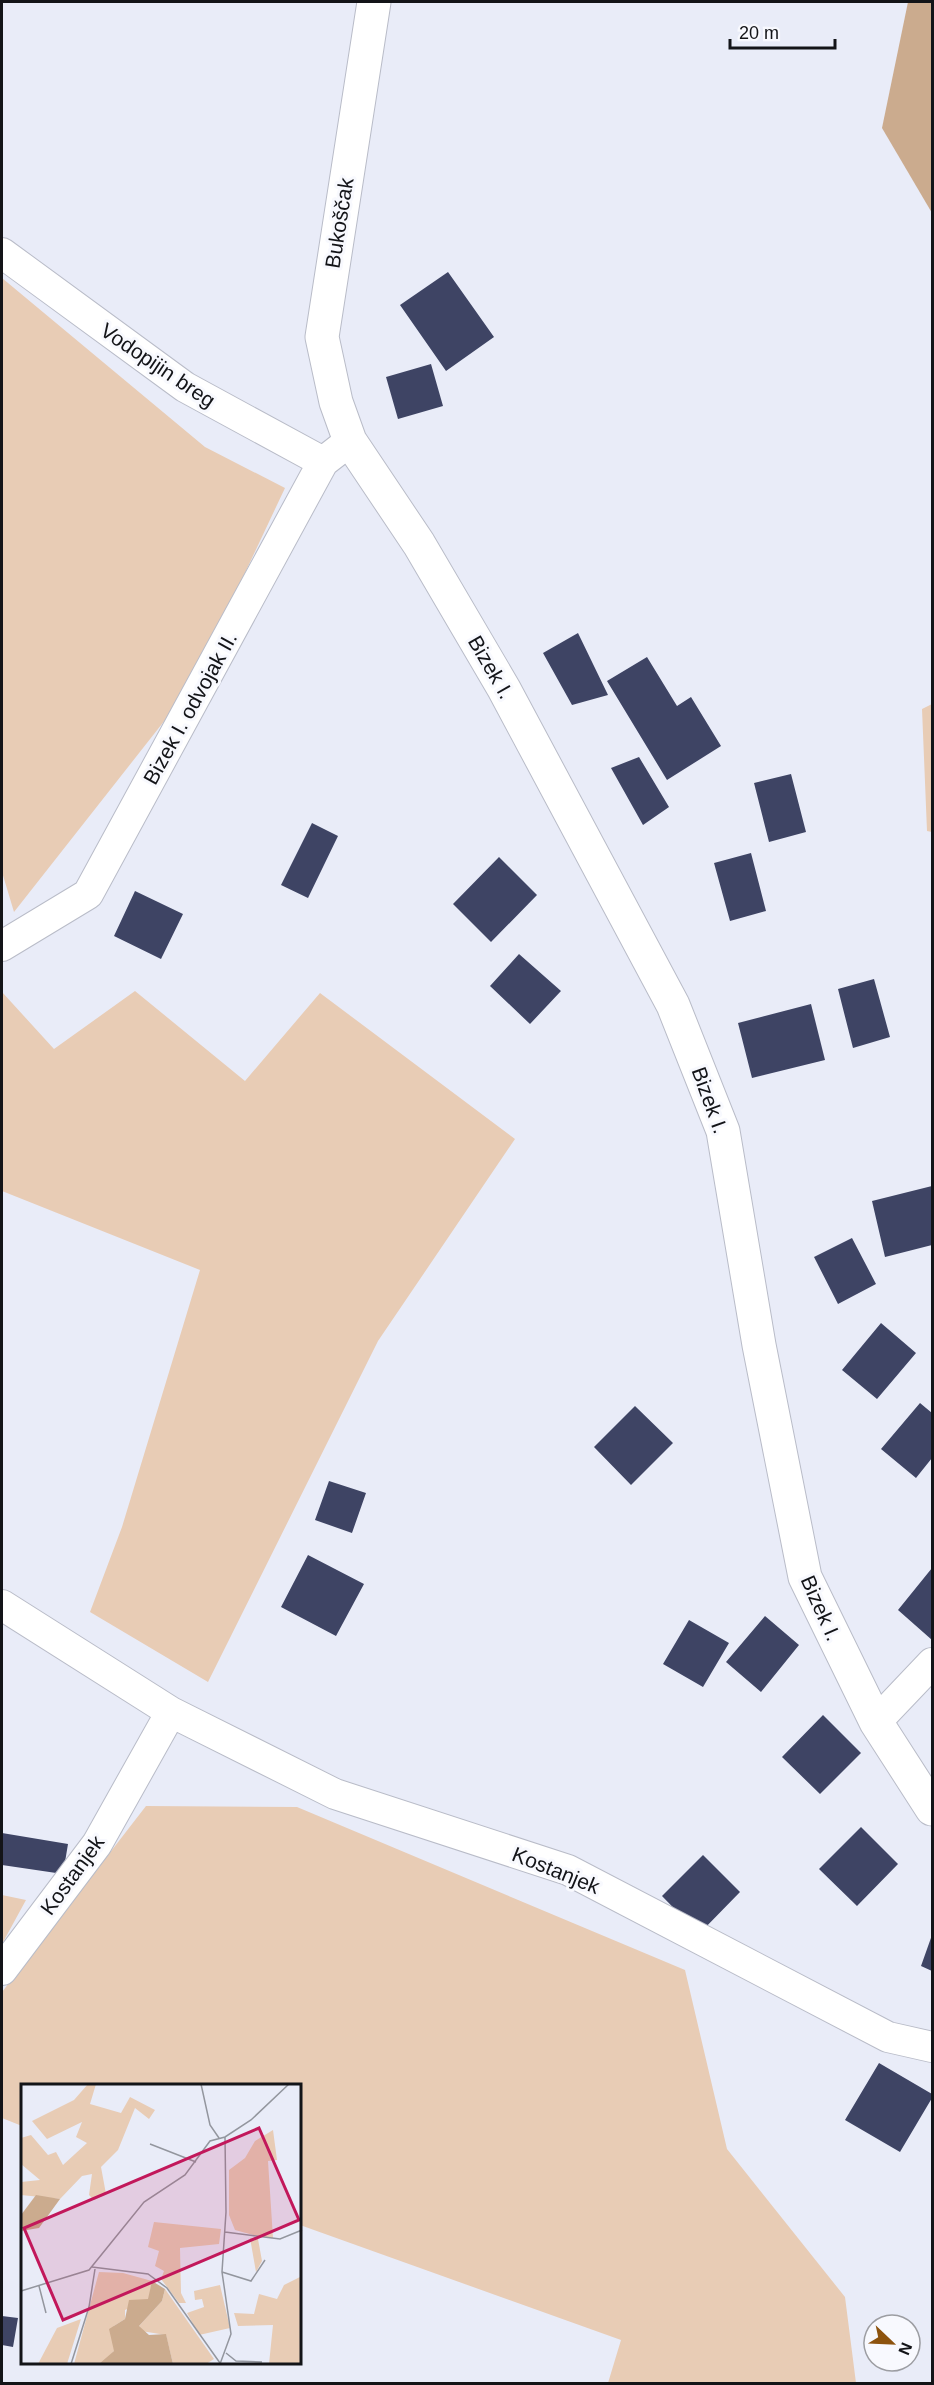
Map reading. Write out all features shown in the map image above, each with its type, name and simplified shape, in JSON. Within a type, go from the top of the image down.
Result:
[{"type":"street","name":"Bukoščak","points":[[350,441],[336,402],[322,337],[374,2]]},
{"type":"street","name":"Vodopijin breg","points":[[2,253],[185,387],[323,462]]},
{"type":"street","name":"Bizek I. odvojak II.","points":[[2,946],[88,894],[323,462],[350,441]]},
{"type":"street","name":"Bizek I.","points":[[350,441],[419,544],[504,689],[673,1005],[723,1131],[759,1345],[805,1577],[876,1722],[933,1809]]},
{"type":"street","name":"Kostanjek","points":[[2,1605],[171,1712],[335,1794],[568,1870],[888,2037],[933,2047]]},
{"type":"street","points":[[876,1722],[933,1663]]},
{"type":"street","name":"Kostanjek","points":[[2,1971],[97,1844],[171,1712]]},
{"type":"shaded area","points":[[908,2],[932,2],[932,213],[882,128]]},
{"type":"shaded area","points":[[2,278],[205,447],[285,488],[191,687],[14,912],[2,872]]},
{"type":"shaded area","points":[[932,704],[932,832],[927,831],[922,709]]},
{"type":"shaded area","points":[[135,991],[245,1081],[320,993],[515,1139],[378,1341],[208,1682],[90,1612],[122,1527],[200,1270],[2,1191],[2,992],[54,1049]]},
{"type":"shaded area","points":[[146,1806],[297,1807],[685,1970],[727,2149],[845,2297],[856,2383],[608,2383],[621,2340],[302,2226],[302,2084],[21,2084],[21,2126],[2,2118],[2,1992]]},
{"type":"shaded area","points":[[2,1895],[26,1900],[2,1944]]},
{"type":"building","points":[[448,272],[494,337],[446,371],[400,305]]},
{"type":"building","points":[[431,364],[443,406],[398,419],[386,377]]},
{"type":"building","points":[[578,633],[608,695],[572,705],[543,653]]},
{"type":"building","points":[[647,657],[677,706],[691,697],[721,746],[667,780],[607,681]]},
{"type":"building","points":[[639,757],[669,807],[643,825],[611,768]]},
{"type":"building","points":[[791,774],[806,832],[769,842],[754,783]]},
{"type":"building","points":[[312,823],[338,836],[308,898],[281,885]]},
{"type":"building","points":[[751,853],[766,911],[730,921],[714,863]]},
{"type":"building","points":[[499,857],[537,895],[491,942],[453,904]]},
{"type":"building","points":[[135,891],[183,914],[161,959],[114,936]]},
{"type":"building","points":[[519,954],[561,991],[530,1024],[490,986]]},
{"type":"building","points":[[874,979],[890,1037],[853,1048],[838,989]]},
{"type":"building","points":[[811,1004],[825,1060],[752,1078],[738,1023]]},
{"type":"building","points":[[932,1186],[932,1245],[885,1257],[872,1201]]},
{"type":"building","points":[[852,1238],[876,1284],[838,1304],[814,1257]]},
{"type":"building","points":[[881,1323],[916,1353],[877,1399],[842,1370]]},
{"type":"building","points":[[920,1403],[932,1413],[932,1458],[916,1478],[881,1449]]},
{"type":"building","points":[[635,1406],[673,1443],[631,1485],[594,1447]]},
{"type":"building","points":[[329,1481],[366,1493],[352,1533],[315,1520]]},
{"type":"building","points":[[308,1555],[364,1584],[336,1636],[281,1607]]},
{"type":"building","points":[[932,1568],[932,1640],[898,1610]]},
{"type":"building","points":[[765,1616],[799,1645],[761,1692],[726,1662]]},
{"type":"building","points":[[689,1620],[729,1643],[703,1687],[663,1664]]},
{"type":"building","points":[[823,1715],[861,1753],[820,1794],[782,1757]]},
{"type":"building","points":[[861,1827],[898,1864],[857,1906],[819,1869]]},
{"type":"building","points":[[2,1833],[68,1844],[63,1874],[2,1865]]},
{"type":"building","points":[[703,1855],[740,1892],[699,1934],[662,1896]]},
{"type":"building","points":[[932,1935],[932,1971],[921,1966]]},
{"type":"building","points":[[879,2063],[932,2094],[932,2098],[900,2152],[845,2120]]},
{"type":"building","points":[[2,2316],[18,2318],[13,2347],[2,2345]]}]
